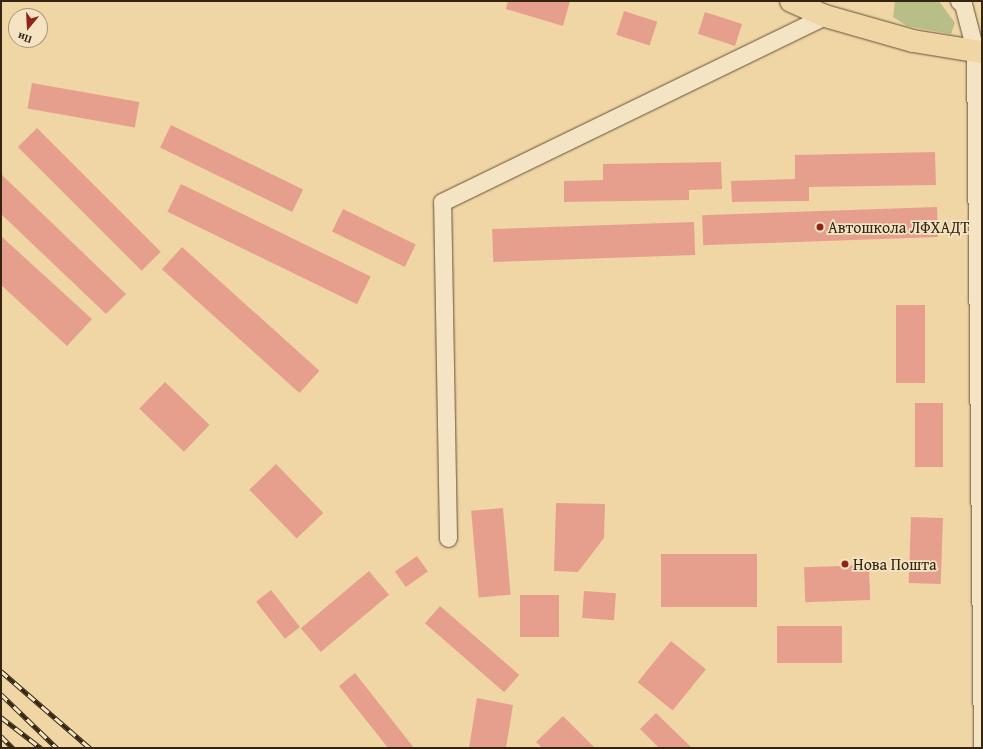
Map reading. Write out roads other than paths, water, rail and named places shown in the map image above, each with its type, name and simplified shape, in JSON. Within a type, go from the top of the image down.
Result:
[{"type":"main road","points":[[791,1],[825,16],[913,41],[979,51]]},
{"type":"street","points":[[959,1],[963,4],[979,51],[982,748]]},
{"type":"street","points":[[448,538],[442,202],[825,16]]},
{"type":"railway","points":[[1,671],[90,748]]},
{"type":"railway","points":[[1,694],[57,748]]},
{"type":"railway","points":[[1,717],[41,748]]},
{"type":"railway","points":[[1,736],[13,748]]},
{"type":"place","name":"Автошкола ЛФХАДТ","points":[[820,227]]},
{"type":"place","name":"Нова Пошта","points":[[845,564]]}]
